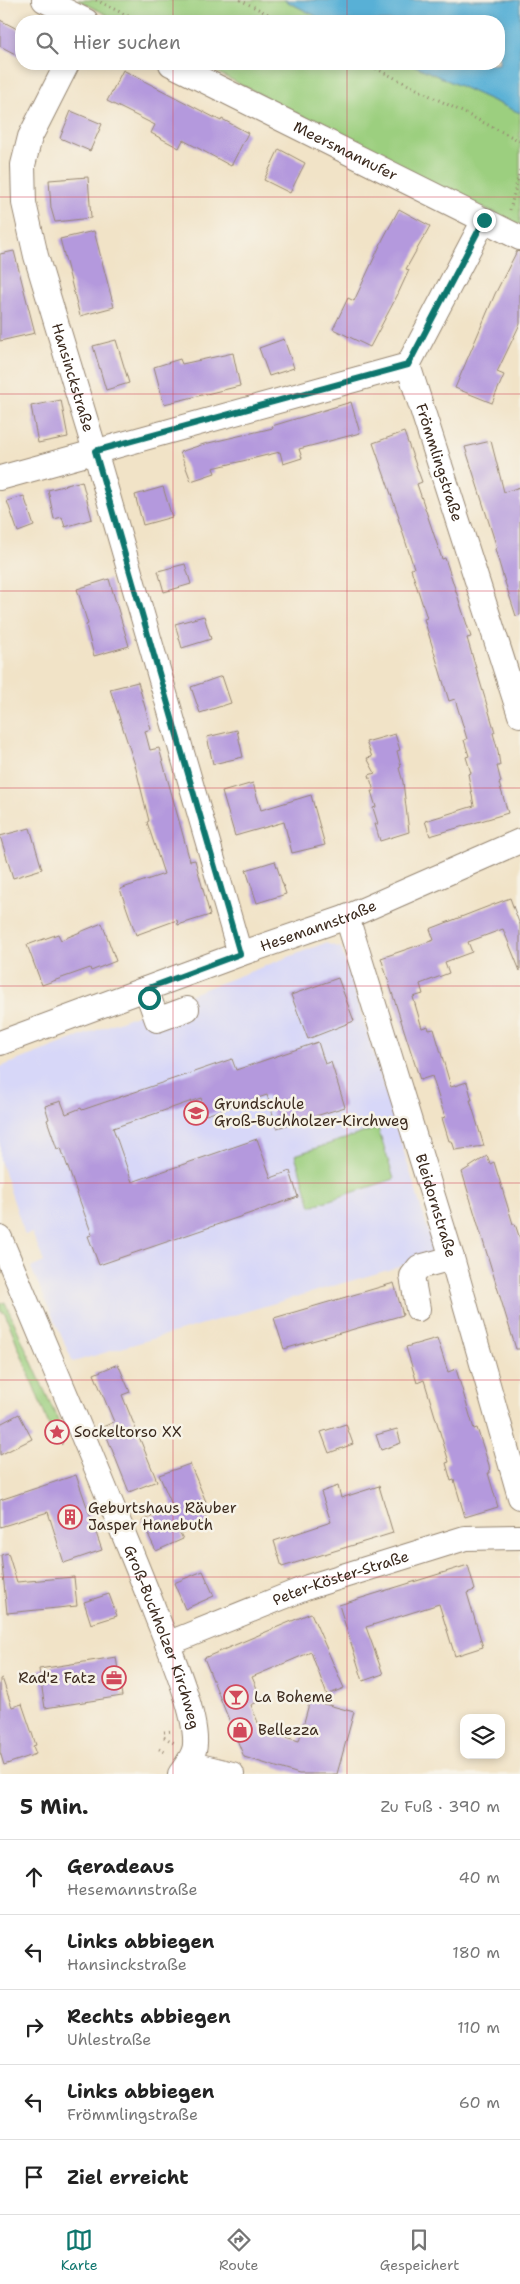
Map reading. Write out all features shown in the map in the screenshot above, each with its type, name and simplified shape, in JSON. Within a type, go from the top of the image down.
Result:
[{"type":"street","points":[[44,0],[74,15]]},
{"type":"street","name":"Hansinckstraße","points":[[64,70],[30,137],[23,165],[24,203],[36,256],[95,451],[240,954]]},
{"type":"street","name":"Meersmannufer","points":[[183,70],[520,238]]},
{"type":"street","points":[[0,478],[408,365],[484,220]]},
{"type":"street","name":"Frömmlingstraße","points":[[408,365],[520,715]]},
{"type":"street","name":"Hesemannstraße","points":[[0,1043],[240,954],[347,917],[520,841]]},
{"type":"street","name":"Bleidornstraße","points":[[347,917],[452,1258],[520,1497]]},
{"type":"street","points":[[146,989],[150,1023],[187,1009]]},
{"type":"street","name":"Groß-Buchholzer Kirchweg","points":[[0,1238],[123,1532],[167,1644],[194,1728],[196,1746],[178,1763]]},
{"type":"street","points":[[418,1308],[412,1276],[419,1267],[452,1258]]},
{"type":"street","name":"Peter-Köster-Straße","points":[[167,1644],[308,1587],[465,1538],[520,1537]]},
{"type":"street","points":[[178,1763],[232,1774]]},
{"type":"path","points":[[95,0],[126,15]]},
{"type":"path","points":[[240,0],[270,15]]},
{"type":"path","points":[[379,70],[520,141]]},
{"type":"path","points":[[511,208],[520,170]]},
{"type":"path","points":[[164,1732],[173,1731]]},
{"type":"path","points":[[164,1738],[172,1740]]},
{"type":"path","points":[[159,1748],[178,1763]]},
{"type":"shaded area","name":"Grundschule Groß-Buchholzer-Kirchweg","points":[[325,943],[341,948],[436,1256],[73,1362],[31,1268],[44,1262],[32,1233],[25,1235],[0,1160],[0,1067]]},
{"type":"green space","points":[[78,0],[284,0],[314,15],[107,15]]},
{"type":"green space","points":[[213,70],[424,70],[520,113],[520,225],[434,184]]},
{"type":"green space","points":[[378,1128],[394,1179],[311,1206],[295,1155]]},
{"type":"green space","points":[[5,1302],[63,1432],[52,1433],[5,1313],[0,1311],[0,1304]]},
{"type":"water","points":[[284,0],[520,0],[520,113],[424,70],[505,70],[505,15],[314,15]]},
{"type":"building","points":[[0,20],[15,28],[15,54],[0,46]]},
{"type":"building","points":[[123,70],[248,133],[231,166],[183,140],[179,148],[151,133],[155,125],[107,101]]},
{"type":"building","points":[[71,111],[102,124],[90,151],[60,138]]},
{"type":"building","points":[[279,149],[305,163],[290,193],[264,180]]},
{"type":"building","points":[[88,177],[91,218],[55,222],[51,208],[49,180]]},
{"type":"building","points":[[399,209],[430,226],[406,269],[409,270],[370,347],[333,329],[348,298],[354,301]]},
{"type":"building","points":[[94,231],[114,307],[80,316],[60,239]]},
{"type":"building","points":[[14,251],[35,333],[0,341],[0,254]]},
{"type":"building","points":[[517,251],[520,252],[520,324],[497,372],[504,375],[492,403],[455,388],[495,294]]},
{"type":"building","points":[[284,339],[294,368],[269,376],[259,348]]},
{"type":"building","points":[[116,340],[129,383],[106,390],[93,346]]},
{"type":"building","points":[[233,353],[240,386],[164,404],[154,367],[180,359],[182,364]]},
{"type":"building","points":[[61,400],[68,437],[38,443],[31,406]]},
{"type":"building","points":[[351,402],[360,433],[299,449],[302,458],[283,464],[280,452],[213,468],[215,473],[191,481],[180,452],[204,444],[273,428],[272,426]]},
{"type":"building","points":[[404,432],[422,482],[417,484],[442,559],[445,558],[471,637],[467,638],[495,732],[493,733],[500,766],[497,766],[501,782],[499,783],[508,813],[430,836],[425,821],[474,806],[468,774],[471,773],[466,757],[469,756],[464,740],[467,739],[455,699],[449,701],[424,619],[427,618],[411,569],[414,568],[399,517],[373,443]]},
{"type":"building","points":[[491,441],[504,492],[520,487],[520,615],[516,616],[465,447]]},
{"type":"building","points":[[82,481],[92,519],[65,527],[62,517],[54,519],[48,490]]},
{"type":"building","points":[[163,487],[172,517],[143,525],[135,495]]},
{"type":"building","points":[[24,496],[34,526],[18,532],[7,501]]},
{"type":"building","points":[[185,564],[191,584],[164,592],[158,571]]},
{"type":"building","points":[[109,579],[129,646],[94,656],[86,625],[88,624],[77,589]]},
{"type":"building","points":[[204,616],[211,639],[182,648],[175,624]]},
{"type":"building","points":[[222,676],[231,703],[200,713],[191,687]]},
{"type":"building","points":[[138,682],[151,729],[145,731],[150,750],[159,748],[190,861],[195,860],[210,915],[178,925],[177,920],[136,935],[120,889],[164,874],[147,822],[149,821],[135,765],[110,689]]},
{"type":"building","points":[[237,730],[243,757],[213,764],[207,737]]},
{"type":"building","points":[[395,734],[400,750],[397,751],[401,767],[399,768],[403,782],[409,832],[380,841],[375,824],[378,824],[373,808],[376,807],[371,791],[374,791],[369,775],[375,773],[367,758],[372,757],[366,742]]},
{"type":"building","points":[[253,783],[261,810],[311,795],[325,845],[292,853],[284,822],[235,836],[222,792]]},
{"type":"building","points":[[30,828],[42,869],[13,878],[0,836]]},
{"type":"building","points":[[275,861],[286,894],[257,903],[246,870]]},
{"type":"building","points":[[510,898],[520,925],[520,971],[503,929],[468,942],[472,952],[445,962],[449,973],[420,984],[423,994],[413,997],[422,1028],[428,1026],[429,1030],[434,1029],[451,1087],[467,1082],[472,1100],[470,1100],[484,1146],[455,1150],[452,1141],[449,1141],[442,1118],[445,1117],[432,1076],[420,1080],[381,958],[434,940],[430,929]]},
{"type":"building","points":[[102,923],[116,961],[91,971],[90,968],[42,985],[27,945],[58,934],[61,940]]},
{"type":"building","points":[[338,978],[354,1021],[308,1039],[291,995]]},
{"type":"building","points":[[318,1042],[325,1064],[331,1062],[345,1107],[277,1128],[267,1095],[206,1115],[201,1098],[113,1128],[132,1182],[257,1139],[271,1178],[290,1171],[298,1197],[99,1265],[88,1236],[92,1235],[61,1148],[57,1149],[47,1120],[49,1119],[45,1106],[61,1101],[66,1114],[232,1059],[236,1070]]},
{"type":"building","points":[[487,1156],[490,1164],[494,1162],[513,1224],[515,1224],[520,1239],[520,1349],[516,1349],[462,1172]]},
{"type":"building","points":[[394,1283],[403,1315],[284,1349],[274,1318]]},
{"type":"building","points":[[437,1338],[448,1372],[456,1369],[474,1429],[477,1428],[489,1465],[490,1473],[488,1473],[498,1507],[465,1517],[454,1480],[451,1481],[446,1463],[449,1462],[424,1380],[417,1383],[406,1347]]},
{"type":"building","points":[[118,1364],[130,1392],[122,1395],[157,1481],[129,1492],[103,1427],[114,1422],[94,1374]]},
{"type":"building","points":[[19,1414],[32,1439],[0,1455],[0,1424]]},
{"type":"building","points":[[346,1424],[353,1444],[329,1453],[321,1432]]},
{"type":"building","points":[[397,1429],[401,1443],[381,1450],[376,1435]]},
{"type":"building","points":[[190,1464],[207,1504],[202,1507],[208,1523],[180,1533],[183,1539],[156,1551],[142,1521],[173,1507],[159,1475]]},
{"type":"building","name":"Geburtshaus Räuber Jasper Hanebuth","points":[[76,1475],[102,1550],[64,1563],[48,1512],[0,1527],[0,1500]]},
{"type":"building","points":[[338,1486],[341,1498],[379,1486],[393,1533],[282,1567],[274,1541],[331,1522],[321,1492]]},
{"type":"building","points":[[8,1553],[17,1582],[74,1577],[77,1606],[7,1613],[1,1555]]},
{"type":"building","points":[[468,1565],[475,1590],[467,1593],[483,1647],[455,1656],[439,1604],[366,1627],[383,1674],[363,1681],[339,1605]]},
{"type":"building","points":[[203,1571],[214,1596],[185,1609],[174,1583]]},
{"type":"building","points":[[109,1594],[117,1616],[91,1624],[84,1602]]},
{"type":"building","points":[[311,1613],[344,1688],[327,1695],[311,1652],[252,1677],[262,1700],[251,1705],[261,1730],[299,1741],[310,1700],[354,1712],[337,1774],[299,1774],[244,1757],[204,1658]]},
{"type":"building","points":[[116,1657],[122,1696],[45,1708],[39,1669]]},
{"type":"building","points":[[2,1678],[12,1707],[22,1704],[36,1745],[33,1746],[36,1754],[4,1765],[0,1752],[0,1679]]},
{"type":"place","name":"Grundschule Groß-Buchholzer-Kirchweg","points":[[196,1113]]},
{"type":"place","name":"Sockeltorso XX","points":[[57,1432]]},
{"type":"place","name":"Geburtshaus Räuber Jasper Hanebuth","points":[[70,1517]]},
{"type":"place","name":"Rad'z Fatz","points":[[114,1678]]},
{"type":"place","name":"La Boheme","points":[[236,1697]]},
{"type":"place","name":"Bellezza","points":[[240,1730]]},
{"type":"route","points":[[149,998],[146,989],[240,954],[95,451],[408,365],[484,220]]}]
